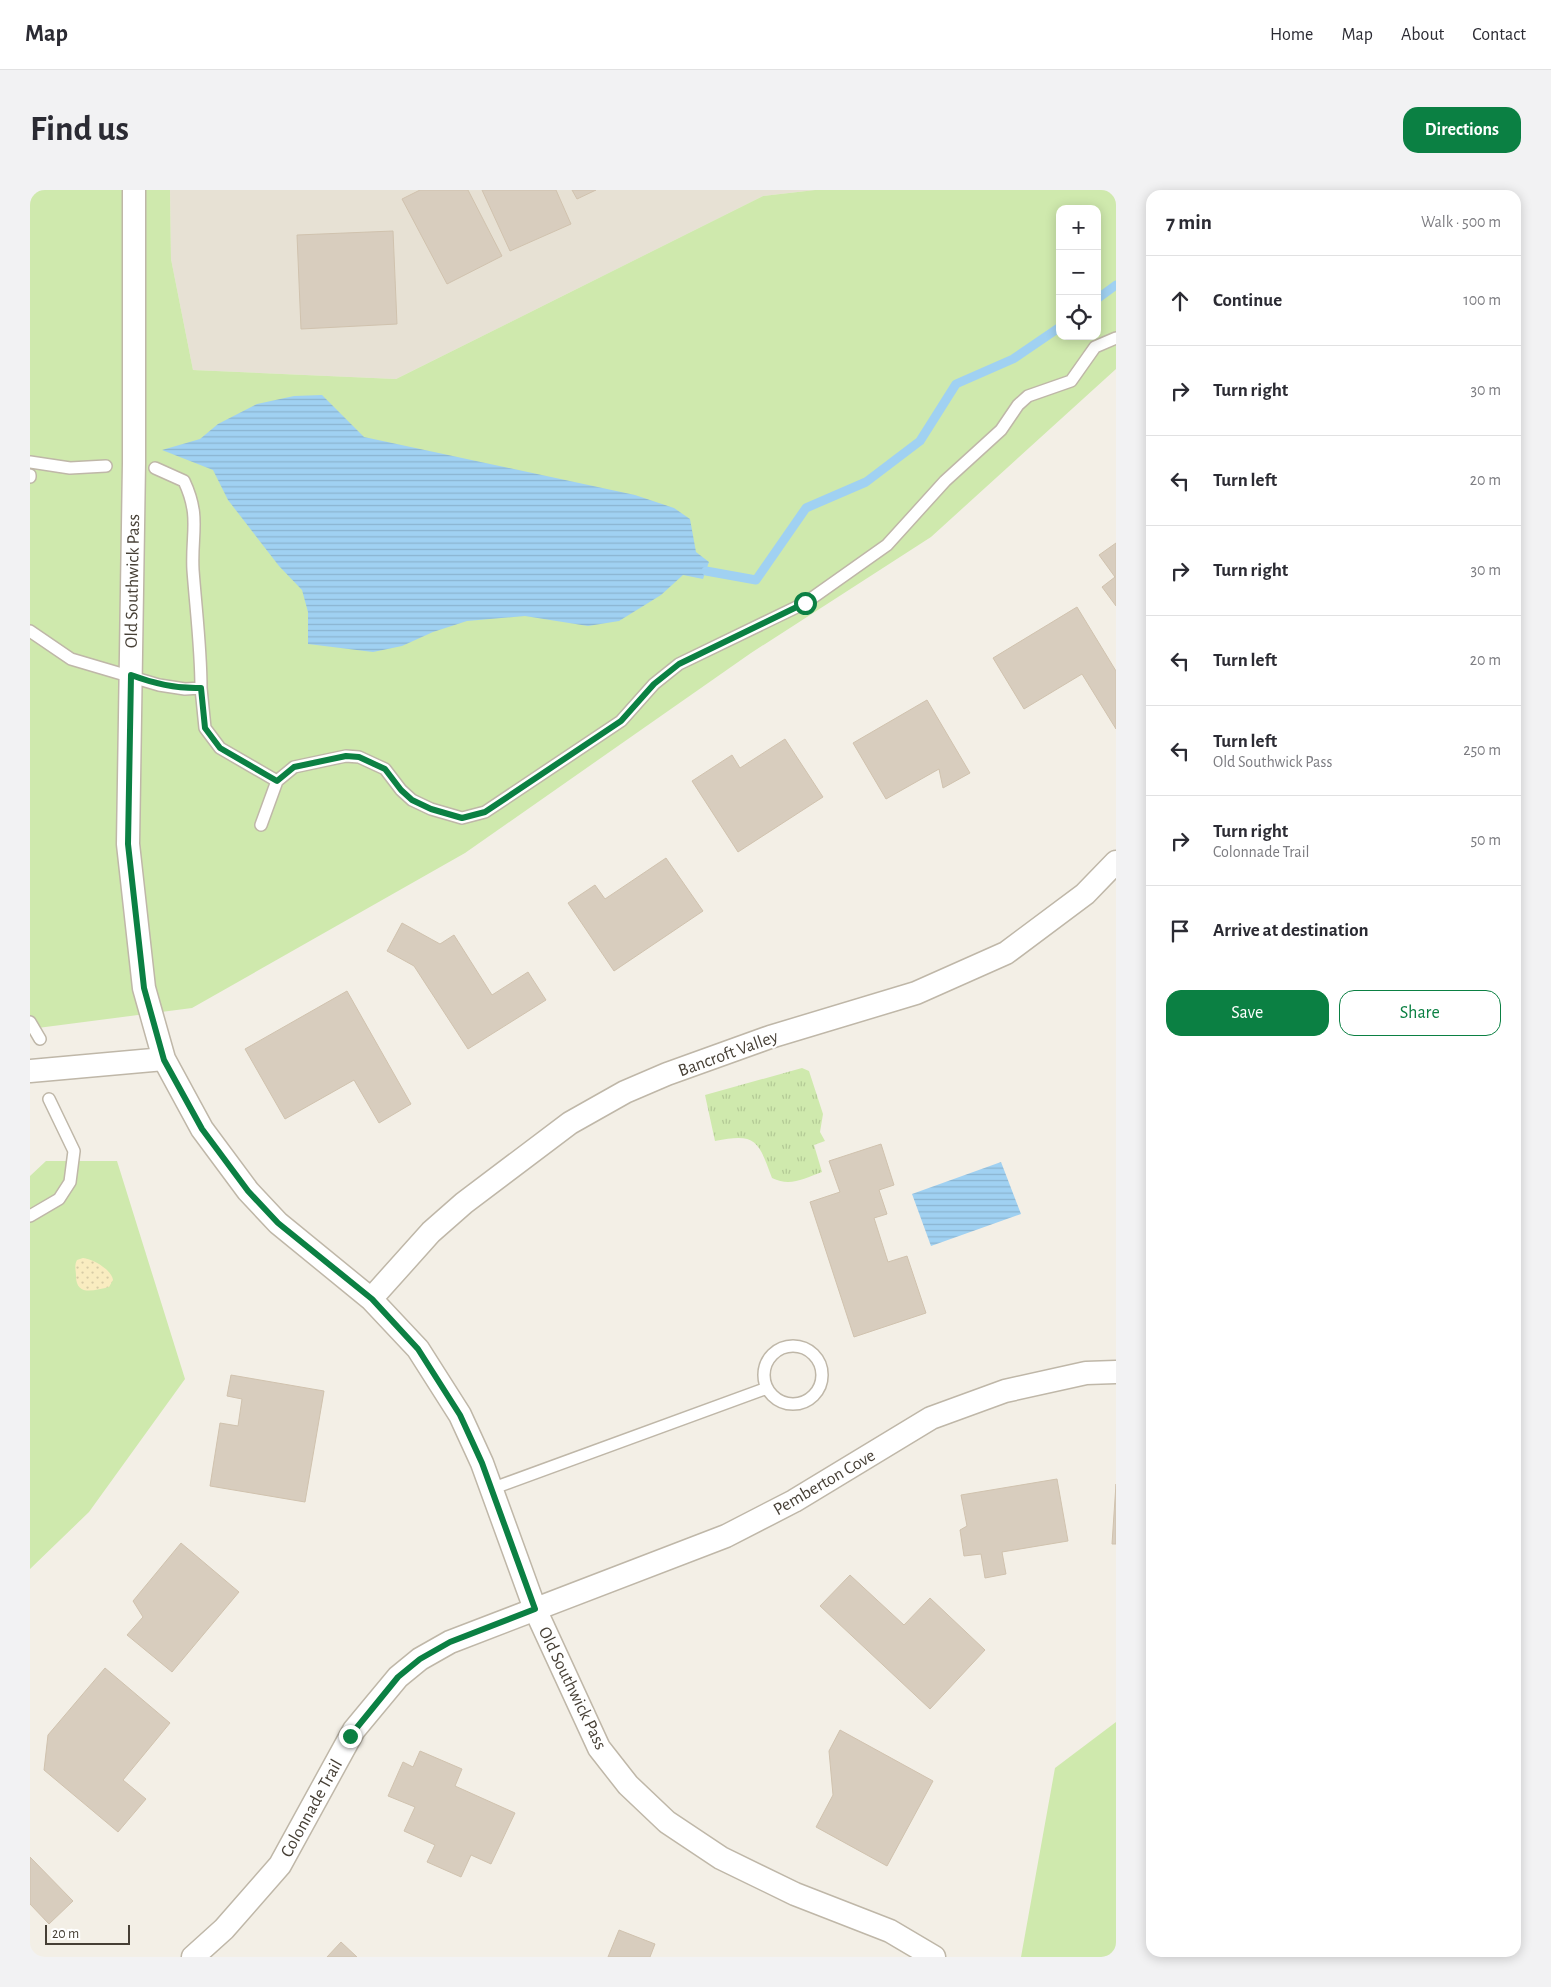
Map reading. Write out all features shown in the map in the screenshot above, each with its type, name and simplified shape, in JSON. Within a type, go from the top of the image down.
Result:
[{"type":"street","name":"Old Southwick Pass","points":[[134,190],[134,463],[128,844],[144,988],[164,1060],[202,1129],[248,1191],[278,1223],[372,1299],[423,1357],[460,1415],[491,1489],[535,1609],[599,1748],[628,1785],[667,1822],[721,1858],[795,1894],[890,1932],[934,1957]]},
{"type":"street","name":"Bancroft Valley","points":[[372,1299],[431,1232],[464,1203],[570,1123],[625,1092],[668,1074],[770,1037],[916,993],[1006,953],[1085,894],[1116,862]]},
{"type":"street","points":[[30,1072],[164,1060]]},
{"type":"street","name":"Pemberton Cove","points":[[535,1609],[726,1536],[794,1501],[931,1418],[1005,1391],[1086,1374],[1116,1372]]},
{"type":"street","name":"Colonnade Trail","points":[[193,1957],[224,1929],[280,1865],[354,1730],[398,1677],[420,1659],[450,1642],[535,1609]]},
{"type":"lane","points":[[261,825],[277,781],[294,767],[346,756],[359,757],[385,769],[401,790],[412,800],[431,809],[462,818],[485,812],[621,721],[654,684],[679,664],[805,603],[887,545],[945,481],[1001,430],[1022,400],[1028,396],[1071,381],[1095,347],[1116,338]]},
{"type":"lane","points":[[30,462],[70,468],[106,466]]},
{"type":"lane","points":[[155,468],[184,481],[190,495],[196,524],[193,567],[201,652],[201,688],[205,728],[220,748],[277,781]]},
{"type":"lane","points":[[30,631],[71,659],[131,675],[159,685],[185,689],[201,688]]},
{"type":"lane","points":[[30,1022],[40,1039]]},
{"type":"lane","points":[[30,1216],[59,1199],[70,1182],[74,1151],[49,1098]]},
{"type":"lane","points":[[794,1346],[812,1353],[818,1360],[822,1380],[814,1396],[806,1401],[788,1404],[780,1401],[767,1388],[764,1379],[764,1369],[768,1359],[775,1352],[794,1346]]},
{"type":"lane","points":[[491,1489],[767,1388]]},
{"type":"shaded area","points":[[170,190],[815,190],[763,196],[396,379],[193,370],[171,259]]},
{"type":"green space","points":[[30,190],[170,190],[171,259],[193,370],[396,379],[763,196],[815,190],[1116,190],[1116,369],[931,537],[751,653],[465,853],[192,1008],[30,1029]]},
{"type":"green space","points":[[802,1068],[809,1071],[823,1114],[820,1132],[825,1141],[814,1145],[822,1172],[797,1181],[779,1181],[772,1178],[759,1147],[754,1142],[739,1138],[715,1141],[705,1095]]},
{"type":"green space","points":[[46,1161],[117,1161],[185,1379],[89,1512],[30,1569],[30,1176]]},
{"type":"green space","points":[[1116,1722],[1116,1957],[1021,1957],[1055,1768]]},
{"type":"sand","points":[[83,1258],[97,1263],[109,1272],[113,1280],[109,1287],[98,1290],[83,1290],[79,1287],[75,1268],[77,1260]]},
{"type":"water","points":[[322,395],[364,437],[635,495],[674,508],[690,519],[696,552],[709,562],[703,579],[683,575],[661,595],[619,621],[588,626],[525,616],[467,621],[433,632],[402,646],[373,652],[308,644],[308,612],[302,590],[279,566],[228,500],[213,470],[162,450],[200,439],[218,424],[257,404],[294,396]]},
{"type":"water","points":[[1001,1162],[1021,1214],[931,1246],[912,1194]]},
{"type":"building","points":[[420,190],[468,190],[502,256],[447,284],[402,199]]},
{"type":"building","points":[[482,190],[556,190],[571,224],[510,251]]},
{"type":"building","points":[[572,190],[596,190],[577,199]]},
{"type":"building","points":[[393,231],[397,324],[301,329],[297,235]]},
{"type":"building","points":[[1116,543],[1116,606],[1102,587],[1115,577],[1099,555]]},
{"type":"building","points":[[1077,607],[1116,671],[1116,729],[1082,674],[1024,709],[993,658]]},
{"type":"building","points":[[927,700],[970,773],[943,788],[939,769],[886,799],[853,743]]},
{"type":"building","points":[[785,739],[823,797],[738,852],[692,781],[732,755],[740,768]]},
{"type":"building","points":[[666,858],[703,911],[614,971],[568,903],[595,885],[605,899]]},
{"type":"building","points":[[402,923],[440,944],[454,935],[492,995],[528,972],[546,1000],[468,1049],[414,966],[387,951]]},
{"type":"building","points":[[347,991],[411,1104],[379,1123],[354,1080],[285,1119],[245,1049]]},
{"type":"building","points":[[881,1144],[894,1185],[879,1190],[887,1214],[874,1218],[888,1262],[907,1256],[926,1313],[854,1337],[810,1202],[840,1192],[829,1161]]},
{"type":"building","points":[[231,1375],[324,1391],[305,1502],[210,1486],[220,1423],[238,1426],[242,1399],[227,1396]]},
{"type":"building","points":[[1057,1479],[1068,1541],[1002,1552],[1006,1574],[985,1578],[981,1554],[964,1556],[960,1530],[967,1526],[961,1495]]},
{"type":"building","points":[[1116,1484],[1116,1544],[1112,1544]]},
{"type":"building","points":[[181,1543],[239,1592],[172,1672],[127,1635],[143,1617],[133,1601]]},
{"type":"building","points":[[850,1575],[904,1625],[930,1598],[985,1650],[930,1709],[820,1606]]},
{"type":"building","points":[[105,1668],[170,1723],[123,1780],[146,1799],[118,1832],[44,1770],[48,1735]]},
{"type":"building","points":[[840,1730],[933,1781],[887,1866],[816,1827],[833,1795],[829,1751]]},
{"type":"building","points":[[420,1751],[462,1769],[455,1786],[515,1813],[491,1864],[471,1855],[461,1877],[427,1862],[435,1845],[404,1831],[415,1807],[388,1796],[403,1762],[413,1767]]},
{"type":"building","points":[[30,1857],[73,1901],[49,1924],[30,1904]]},
{"type":"building","points":[[619,1930],[655,1944],[650,1957],[608,1957]]},
{"type":"building","points":[[341,1942],[357,1957],[327,1957]]},
{"type":"waterway","points":[[1101,296],[1116,285]]},
{"type":"waterway","points":[[706,571],[756,580],[806,508],[866,482],[920,441],[956,384],[1013,359],[1056,330]]},
{"type":"route","points":[[350,1736],[398,1677],[420,1659],[450,1642],[535,1609],[482,1463],[460,1415],[418,1349],[372,1299],[278,1223],[248,1191],[202,1129],[164,1060],[144,988],[128,844],[131,675],[159,685],[185,689],[201,688],[205,728],[220,748],[277,781],[294,767],[346,756],[359,757],[385,769],[401,790],[412,800],[431,809],[462,818],[485,812],[588,745],[621,721],[654,684],[679,664],[728,642],[805,603]]}]
